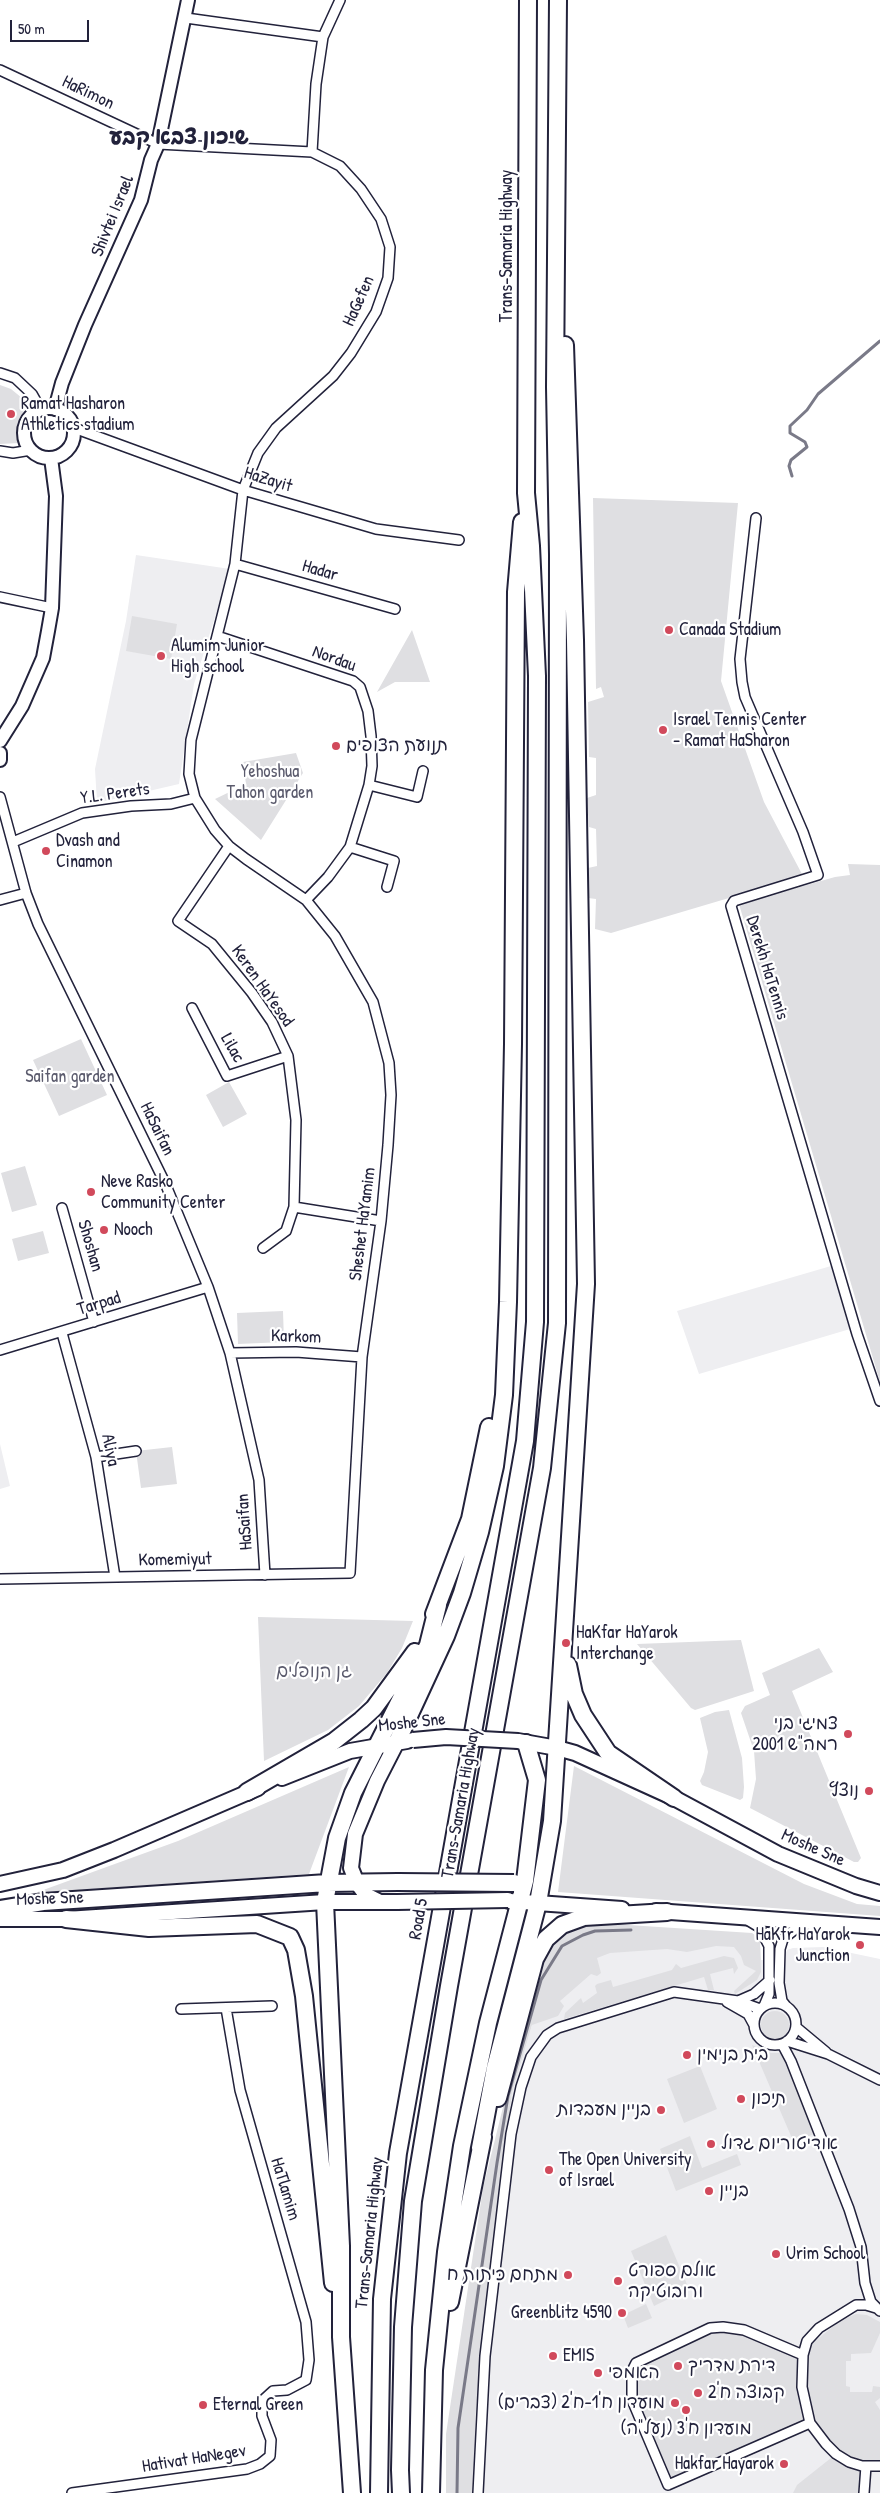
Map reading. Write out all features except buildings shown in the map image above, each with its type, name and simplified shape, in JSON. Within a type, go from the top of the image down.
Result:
[{"type":"highway","name":"Trans-Samaria Highway","points":[[526,493],[528,0]]},
{"type":"highway","points":[[401,2493],[403,2327],[413,2201],[450,1976],[542,1468],[557,1323],[558,565],[555,387],[558,0]]},
{"type":"highway","points":[[434,2370],[459,2258],[495,2068],[538,1903],[552,1821],[586,1284],[575,640],[568,388],[557,236]]},
{"type":"highway","points":[[405,1741],[446,1636],[480,1532],[495,1466],[504,1395],[508,1302],[513,1044],[516,592],[526,493]]},
{"type":"highway","points":[[379,2493],[382,2299],[398,2153],[525,1441],[531,1378],[535,1322],[537,676],[531,546],[526,493]]},
{"type":"highway","points":[[247,1792],[333,1742],[374,1708],[418,1646],[438,1605],[470,1519],[486,1448],[508,1302]]},
{"type":"highway","points":[[352,2493],[342,2337],[341,2246],[325,1902],[337,1838],[353,1793],[428,1645],[438,1605]]},
{"type":"highway","points":[[564,1644],[574,1694],[583,1716],[608,1753],[674,1798]]},
{"type":"highway","points":[[431,2493],[434,2370],[446,2252],[462,2146],[514,1901],[520,1882],[537,1780],[522,1742]]},
{"type":"highway","points":[[0,1909],[43,1902],[328,1882],[520,1882],[540,1872],[545,1864]]},
{"type":"highway","points":[[480,2148],[503,2084],[535,1959],[546,1939],[562,1925],[584,1917],[667,1912]]},
{"type":"highway","points":[[66,1919],[149,1928],[257,1924],[290,1937],[296,1950],[304,1996],[328,2254],[342,2337]]},
{"type":"main road","name":"Moshe Sne","points":[[0,1884],[20,1881],[71,1866],[350,1751],[376,1745],[446,1737],[522,1742],[557,1748],[582,1756],[674,1798],[778,1854],[856,1886],[880,1893]]},
{"type":"main road","points":[[380,1902],[366,1895],[357,1883],[351,1868],[355,1834],[377,1781],[405,1741]]},
{"type":"main road","name":"Moshe Sne","points":[[0,1920],[66,1919],[325,1902],[514,1901],[880,1927]]},
{"type":"street","name":"Shivtei Israel","points":[[55,409],[62,383],[85,324],[141,200],[151,160],[158,144],[166,98],[186,18],[188,0]]},
{"type":"street","points":[[312,152],[316,84],[323,38],[340,0]]},
{"type":"street","points":[[186,18],[323,38]]},
{"type":"street","name":"HaRimon","points":[[0,70],[158,144],[312,152]]},
{"type":"street","name":"HaGefen","points":[[195,798],[189,774],[191,740],[235,564],[243,490],[258,453],[276,428],[334,376],[351,353],[376,312],[388,278],[390,247],[381,219],[361,189],[340,166],[312,152]]},
{"type":"street","points":[[0,373],[14,378],[32,394],[41,410]]},
{"type":"street","points":[[55,409],[67,416],[74,428],[71,445],[66,452],[51,458],[44,457],[31,450],[27,443],[25,427],[28,420],[41,410],[55,409]]},
{"type":"street","name":"HaZayit","points":[[74,428],[243,490],[376,529],[458,540]]},
{"type":"street","points":[[0,450],[13,453],[31,450]]},
{"type":"street","points":[[0,742],[22,706],[43,658],[52,608],[56,496],[51,458]]},
{"type":"street","name":"Derekh HaTennis","points":[[756,518],[740,659],[742,682],[745,697],[803,832],[818,875],[734,901],[731,906],[858,1334],[880,1401]]},
{"type":"street","name":"Hadar","points":[[235,564],[395,609]]},
{"type":"street","points":[[0,597],[52,608]]},
{"type":"street","name":"Nordau","points":[[217,636],[353,682],[360,687],[368,712],[371,736],[372,766],[369,786],[350,847],[328,878],[306,900]]},
{"type":"street","points":[[0,753],[0,760]]},
{"type":"street","points":[[369,786],[417,798],[423,771]]},
{"type":"street","name":"HaSaifan","points":[[0,797],[26,893],[38,924],[165,1183],[208,1287],[230,1353],[258,1480],[265,1575]]},
{"type":"street","name":"Y.L. Perets","points":[[13,842],[82,813],[131,806],[171,804],[195,798]]},
{"type":"street","name":"Sheshet HaYamim","points":[[195,798],[215,830],[229,846],[306,900],[335,936],[368,994],[383,1036],[389,1063],[390,1095],[381,1221],[362,1357],[350,1574]]},
{"type":"street","name":"Keren HaYesod","points":[[229,846],[178,921],[212,944],[252,993],[272,1022],[288,1056],[296,1120],[294,1207],[286,1231],[263,1248]]},
{"type":"street","points":[[350,847],[394,862],[388,887]]},
{"type":"street","points":[[0,900],[26,893]]},
{"type":"street","name":"Lilac","points":[[192,1008],[227,1076],[288,1056]]},
{"type":"street","points":[[294,1207],[381,1221]]},
{"type":"street","name":"Shoshan","points":[[62,1208],[94,1322]]},
{"type":"street","name":"Tarpad","points":[[0,1350],[208,1287]]},
{"type":"street","name":"Aliya","points":[[62,1332],[96,1457],[115,1577]]},
{"type":"street","name":"Karkom","points":[[230,1353],[296,1352],[362,1357]]},
{"type":"street","points":[[96,1457],[136,1451]]},
{"type":"street","name":"Komemiyut","points":[[0,1579],[350,1574]]},
{"type":"street","points":[[737,1917],[757,1924],[768,1940],[770,1980],[768,2000],[762,2007],[754,2024]]},
{"type":"street","points":[[813,1922],[799,1926],[784,1939],[779,1982],[782,2001],[794,2015],[796,2027],[828,2054]]},
{"type":"street","points":[[738,2001],[761,1989],[770,1980]]},
{"type":"street","points":[[478,2493],[485,2356],[510,2143],[521,2087],[531,2057],[547,2035],[558,2028],[674,1992],[738,2001],[762,2007],[776,2003],[787,2006]]},
{"type":"street","points":[[720,1999],[748,2014],[759,2038],[765,2042],[772,2045],[784,2042],[828,2054],[880,2080]]},
{"type":"street","points":[[181,2009],[272,2006]]},
{"type":"street","name":"HaTlamim","points":[[226,2008],[240,2090],[306,2322],[310,2360],[306,2380]]},
{"type":"street","points":[[784,2042],[796,2027]]},
{"type":"street","points":[[784,2042],[849,2209],[861,2247],[865,2283],[871,2302],[879,2310]]},
{"type":"street","points":[[879,2310],[866,2304],[856,2305],[819,2328],[807,2342],[803,2355],[802,2387],[810,2423],[836,2454],[849,2462],[866,2466],[880,2466]]},
{"type":"street","points":[[803,2355],[744,2330],[723,2327],[710,2328],[636,2363],[632,2371],[631,2394],[668,2485],[810,2423]]},
{"type":"street","name":"Hativat HaNegev","points":[[72,2493],[247,2469],[260,2464],[270,2456],[271,2440],[262,2416],[262,2401],[272,2391],[287,2390],[306,2380]]},
{"type":"street","points":[[864,2493],[866,2466]]},
{"type":"shaded area","name":"Alumim Junior High school","points":[[136,555],[230,569],[194,684],[179,784],[97,803],[95,769],[126,621]]},
{"type":"shaded area","points":[[831,1266],[850,1329],[699,1374],[677,1311]]},
{"type":"shaded area","points":[[0,1444],[10,1486],[0,1489]]},
{"type":"shaded area","points":[[588,1937],[760,1942],[761,1960],[783,1961],[787,1950],[823,1947],[880,1959],[880,2493],[473,2493],[476,2409],[512,2093],[532,2025]]},
{"type":"green space","name":"Ramat Hasharon Athletics stadium","points":[[0,385],[11,389],[28,403],[17,424],[19,443],[0,444]]},
{"type":"green space","name":"Israel Tennis Center - Ramat HaSharon","points":[[593,498],[738,503],[721,681],[764,802],[803,876],[611,933],[595,929],[596,899],[588,898],[588,868],[597,866],[596,829],[589,827],[587,798],[596,795],[596,758],[589,757],[588,702],[604,697],[601,687],[596,689]]},
{"type":"green space","points":[[132,616],[177,624],[171,659],[126,651]]},
{"type":"green space","points":[[412,630],[430,682],[395,682],[377,692]]},
{"type":"green space","name":"Yehoshua Tahon garden","points":[[296,753],[303,773],[261,840],[215,799],[246,784],[243,762]]},
{"type":"green space","points":[[848,864],[880,865],[880,1382],[739,904],[835,877],[850,875]]},
{"type":"green space","name":"Saifan garden","points":[[81,1039],[107,1095],[59,1116],[33,1060]]},
{"type":"green space","points":[[229,1082],[247,1114],[223,1127],[206,1095]]},
{"type":"green space","points":[[25,1166],[37,1205],[12,1212],[1,1173]]},
{"type":"green space","points":[[43,1231],[49,1253],[18,1261],[12,1239]]},
{"type":"green space","points":[[283,1311],[284,1342],[238,1344],[237,1313]]},
{"type":"green space","points":[[172,1447],[177,1484],[141,1488],[136,1451]]},
{"type":"green space","name":"גן הנופלים","points":[[258,1617],[413,1621],[402,1648],[387,1673],[359,1706],[328,1730],[264,1761]]},
{"type":"green space","points":[[741,1640],[754,1691],[695,1710],[691,1708],[637,1644]]},
{"type":"green space","points":[[819,1648],[833,1672],[792,1691],[861,1858],[858,1862],[854,1862],[750,1808],[756,1779],[754,1751],[741,1713],[745,1706],[770,1695],[762,1673]]},
{"type":"green space","points":[[729,1710],[742,1758],[744,1787],[743,1798],[740,1800],[702,1785],[700,1781],[708,1752],[700,1718],[715,1712]]},
{"type":"green space","points":[[574,1766],[804,1884],[857,1904],[880,1906],[880,1916],[558,1892]]},
{"type":"green space","points":[[349,1767],[309,1874],[35,1893],[178,1841]]},
{"type":"green space","points":[[597,1923],[752,1933],[758,1937],[760,1942],[761,1972],[757,1980],[735,1994],[734,1991],[756,1971],[744,1965],[741,1956],[734,1947],[716,1946],[687,1952],[667,1949],[610,1953],[597,1958],[601,1973],[597,1976],[591,1974],[560,2001],[564,2006],[558,2016],[532,2025],[512,2093],[476,2409],[473,2493],[446,2493],[446,2434],[483,2188],[523,2026],[544,1959],[552,1946],[566,1932]]},
{"type":"green space","points":[[724,1956],[734,1958],[738,1968],[734,1974],[733,1968],[710,1974],[714,1990],[708,1990],[704,1977],[564,2019],[565,2013],[581,1998],[583,2003],[597,1993],[595,1986],[597,1984],[611,1980],[613,1987],[672,1970],[676,1964],[681,1968]]},
{"type":"green space","points":[[775,2011],[785,2015],[789,2025],[785,2035],[775,2039],[765,2035],[761,2025],[765,2015]]},
{"type":"green space","points":[[752,2045],[771,2053],[785,2053],[816,2133],[794,2143]]},
{"type":"green space","points":[[700,2066],[717,2109],[684,2123],[667,2079]]},
{"type":"green space","points":[[690,2136],[702,2168],[737,2154],[741,2165],[676,2191],[660,2149]]},
{"type":"green space","points":[[666,2235],[689,2289],[654,2306],[631,2251]]},
{"type":"green space","points":[[646,2304],[652,2318],[628,2328],[623,2315]]},
{"type":"green space","points":[[856,2314],[867,2315],[880,2322],[880,2333],[871,2353],[851,2354],[851,2361],[846,2361],[846,2386],[850,2387],[850,2392],[872,2392],[873,2386],[880,2387],[880,2398],[875,2402],[880,2410],[880,2461],[857,2460],[839,2454],[814,2423],[806,2393],[805,2368],[813,2343],[841,2320]]},
{"type":"green space","points":[[717,2331],[736,2331],[770,2343],[800,2359],[807,2422],[671,2484],[644,2424],[628,2371]]},
{"type":"green space","points":[[836,2454],[861,2466],[864,2493],[793,2493],[797,2485]]},
{"type":"waterway","points":[[792,476],[789,466],[791,460],[807,447],[805,442],[790,433],[790,426],[807,410],[818,394],[880,341]]},
{"type":"waterway","points":[[457,2493],[458,2428],[497,2163],[508,2096],[541,1980],[562,1946],[595,1931],[631,1930]]},
{"type":"place","name":"Ramat Hasharon Athletics stadium","points":[[11,414]]},
{"type":"place","name":"Canada Stadium","points":[[669,630]]},
{"type":"place","name":"Alumim Junior High school","points":[[161,656]]},
{"type":"place","name":"Israel Tennis Center - Ramat HaSharon","points":[[663,730]]},
{"type":"place","name":"תנועת הצופים","points":[[336,746]]},
{"type":"place","name":"Dvash and Cinamon","points":[[46,851]]},
{"type":"place","name":"Neve Rasko Community Center","points":[[91,1192]]},
{"type":"place","name":"Nooch","points":[[104,1230]]},
{"type":"place","name":"HaKfar HaYarok Interchange","points":[[566,1643]]},
{"type":"place","name":"צמיגי בני 2001 רמה\"ש","points":[[848,1734]]},
{"type":"place","name":"נוצץ","points":[[869,1791]]},
{"type":"place","name":"HaKfr HaYarok Junction","points":[[860,1945]]},
{"type":"place","name":"בית בנימין","points":[[687,2055]]},
{"type":"place","name":"תיכון","points":[[741,2099]]},
{"type":"place","name":"בניין מעבדות","points":[[661,2110]]},
{"type":"place","name":"אודיטוריום גדול","points":[[711,2144]]},
{"type":"place","name":"The Open University of Israel","points":[[549,2170]]},
{"type":"place","name":"בניין","points":[[709,2191]]},
{"type":"place","name":"Urim School","points":[[776,2254]]},
{"type":"place","name":"מתחם כיתות ח","points":[[568,2275]]},
{"type":"place","name":"אולם ספורט ורובוטיקה","points":[[618,2281]]},
{"type":"place","name":"Greenblitz 4590","points":[[622,2313]]},
{"type":"place","name":"EMIS","points":[[553,2356]]},
{"type":"place","name":"דירת מדריך","points":[[678,2366]]},
{"type":"place","name":"האמפי","points":[[598,2373]]},
{"type":"place","name":"קבוצה ח'2","points":[[698,2393]]},
{"type":"place","name":"מועדון ח'1-ח'2 (צברים)","points":[[675,2403]]},
{"type":"place","name":"Eternal Green","points":[[203,2405]]},
{"type":"place","name":"מועדון ח'3 (נעל\"ה)","points":[[686,2410]]},
{"type":"place","name":"Hakfar Hayarok","points":[[784,2464]]},
{"type":"district","name":"שיכון צבא קבע","points":[[179,138]]}]
